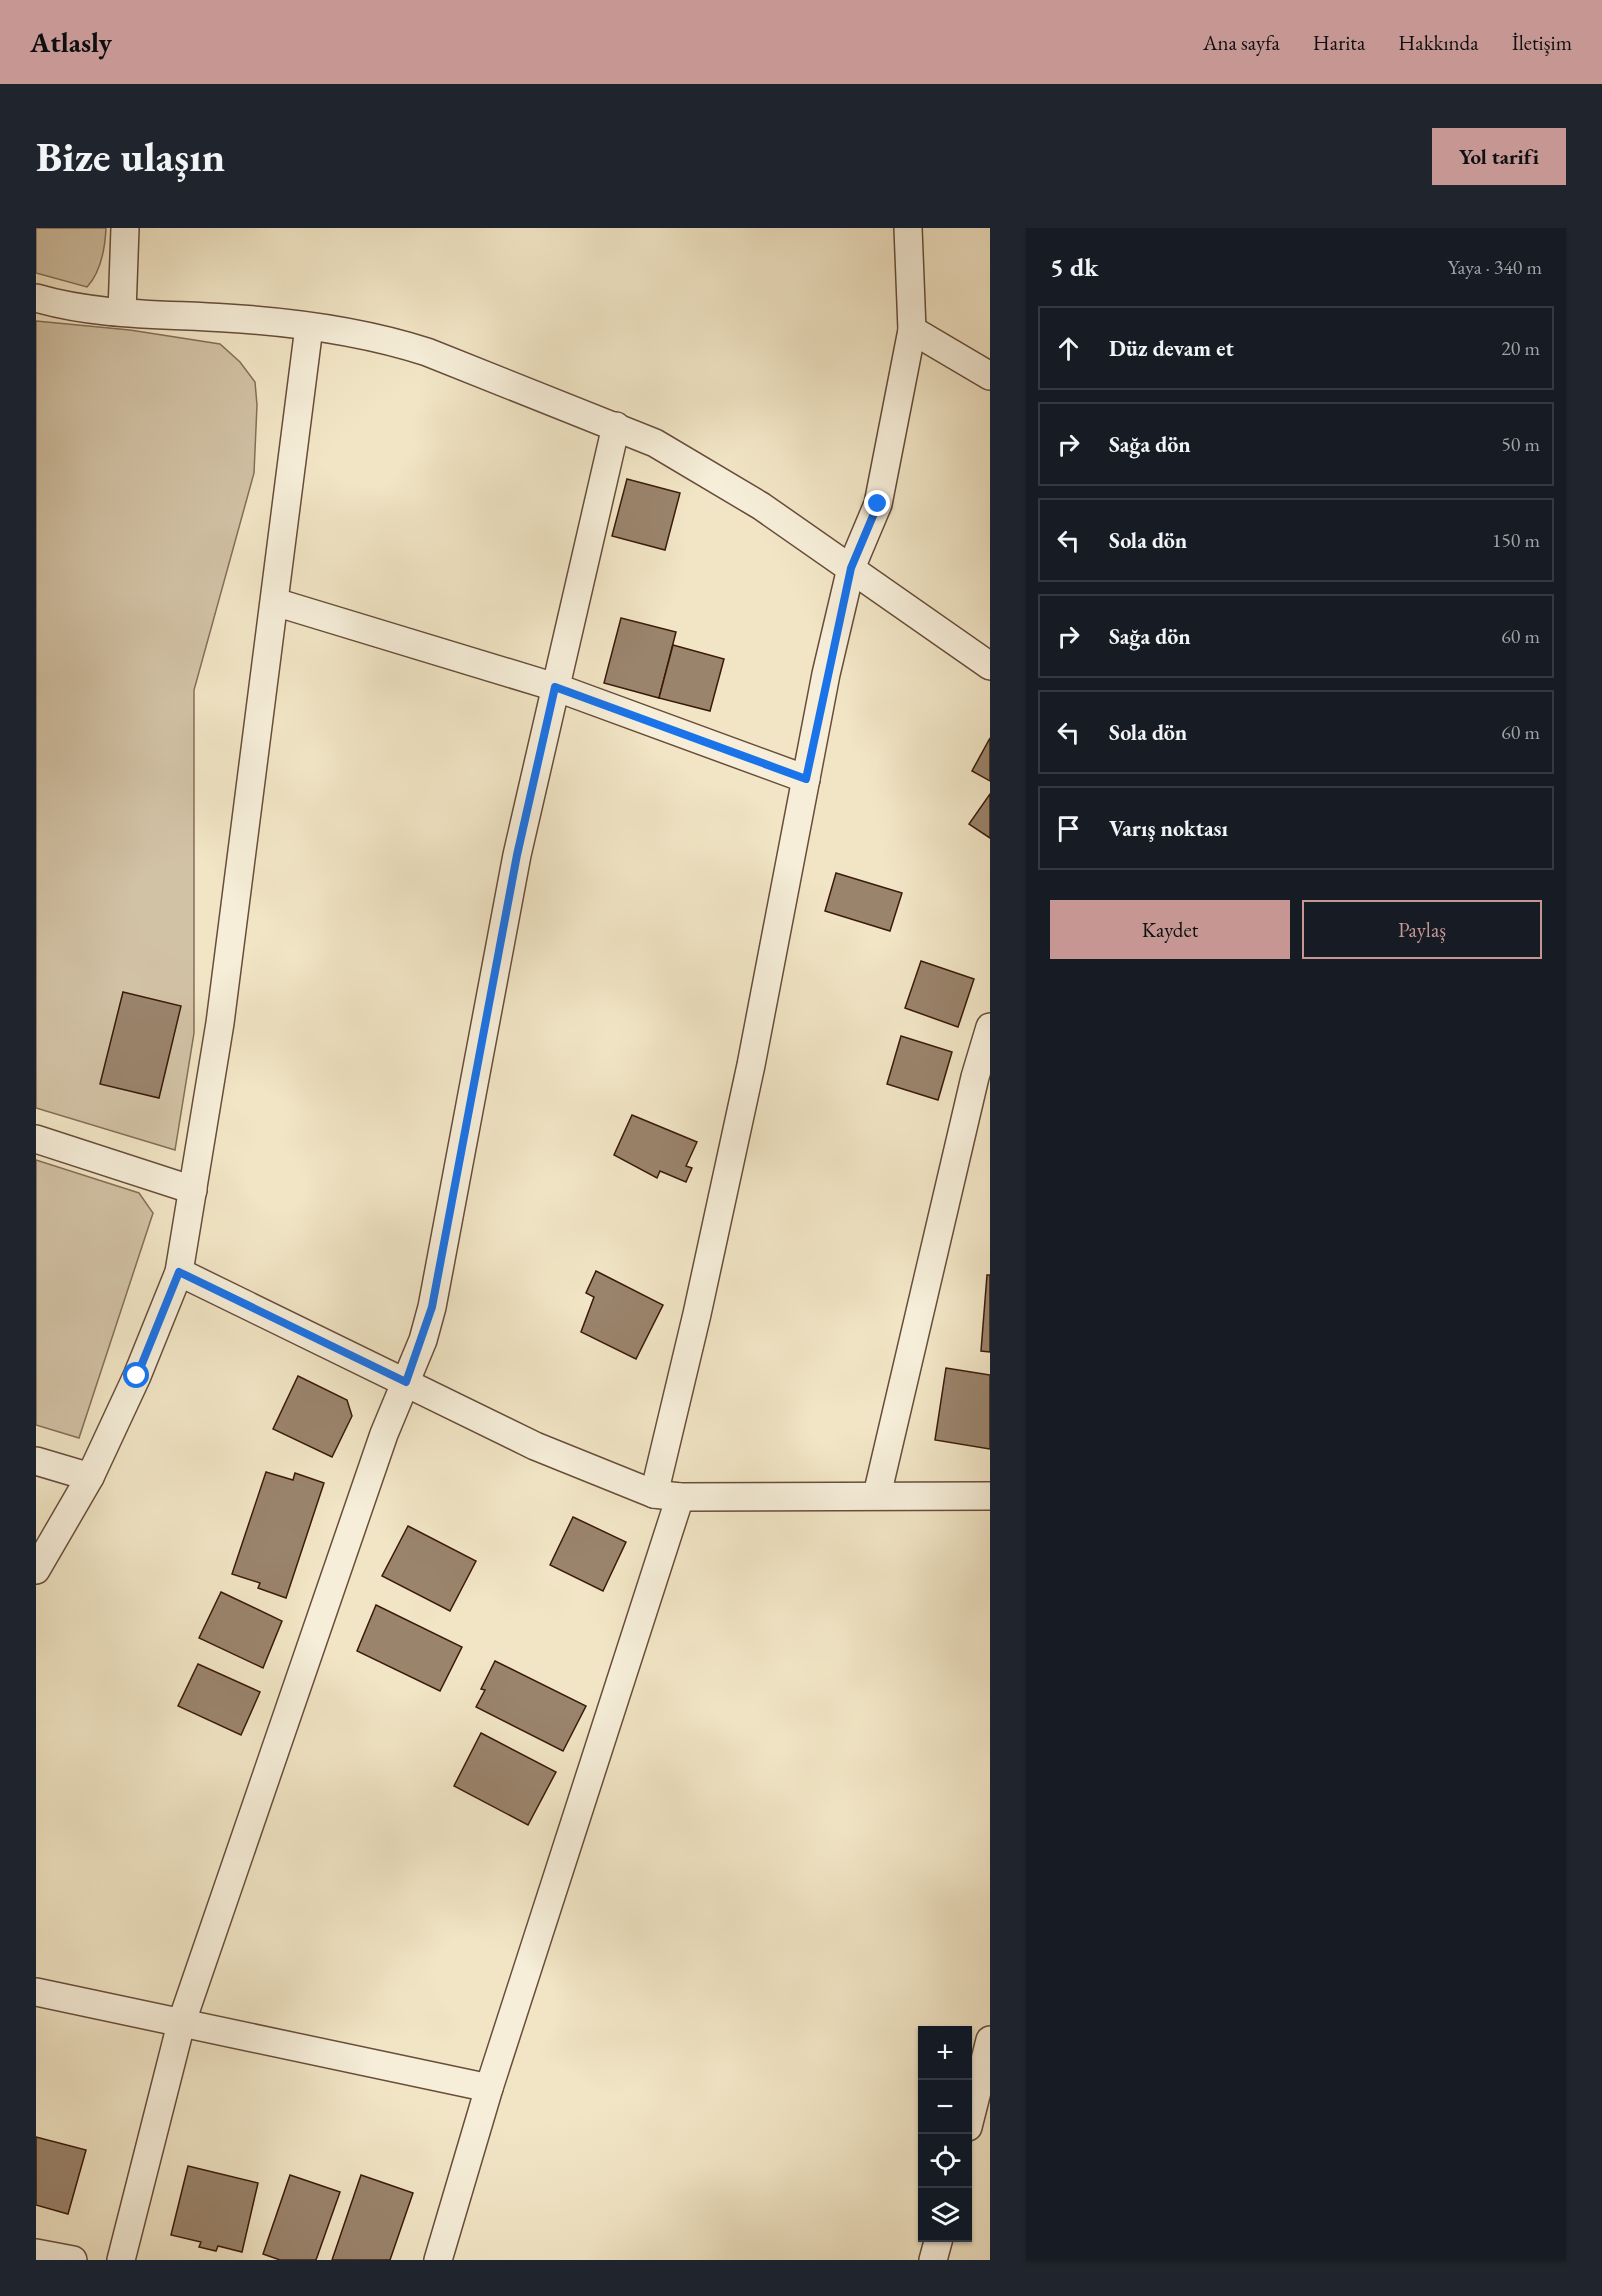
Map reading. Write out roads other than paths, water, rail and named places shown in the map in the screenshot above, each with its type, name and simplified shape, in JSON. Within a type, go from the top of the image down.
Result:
[{"type":"street","points":[[122,312],[125,228]]},
{"type":"street","points":[[438,2260],[667,1495],[697,1314],[754,1054],[806,779],[851,568],[878,504],[912,330],[908,228]]},
{"type":"street","points":[[36,298],[92,310],[229,318],[364,335],[410,347],[616,426],[655,443],[761,506],[990,666]]},
{"type":"street","points":[[36,1570],[90,1477],[137,1376],[179,1272],[220,1023],[309,327]]},
{"type":"street","points":[[912,330],[990,376]]},
{"type":"street","points":[[121,2260],[181,2024],[384,1434],[406,1382],[432,1307],[517,855],[616,426]]},
{"type":"street","points":[[275,602],[555,687],[806,779]]},
{"type":"street","points":[[877,1495],[975,1077],[990,1028]]},
{"type":"street","points":[[36,1139],[193,1190]]},
{"type":"street","points":[[179,1272],[535,1446],[667,1495],[990,1496]]},
{"type":"street","points":[[36,1461],[90,1477]]},
{"type":"street","points":[[36,1992],[489,2088]]},
{"type":"street","points":[[972,2111],[990,2040]]},
{"type":"street","points":[[933,2260],[938,2242]]},
{"type":"street","points":[[36,2253],[72,2260]]}]
